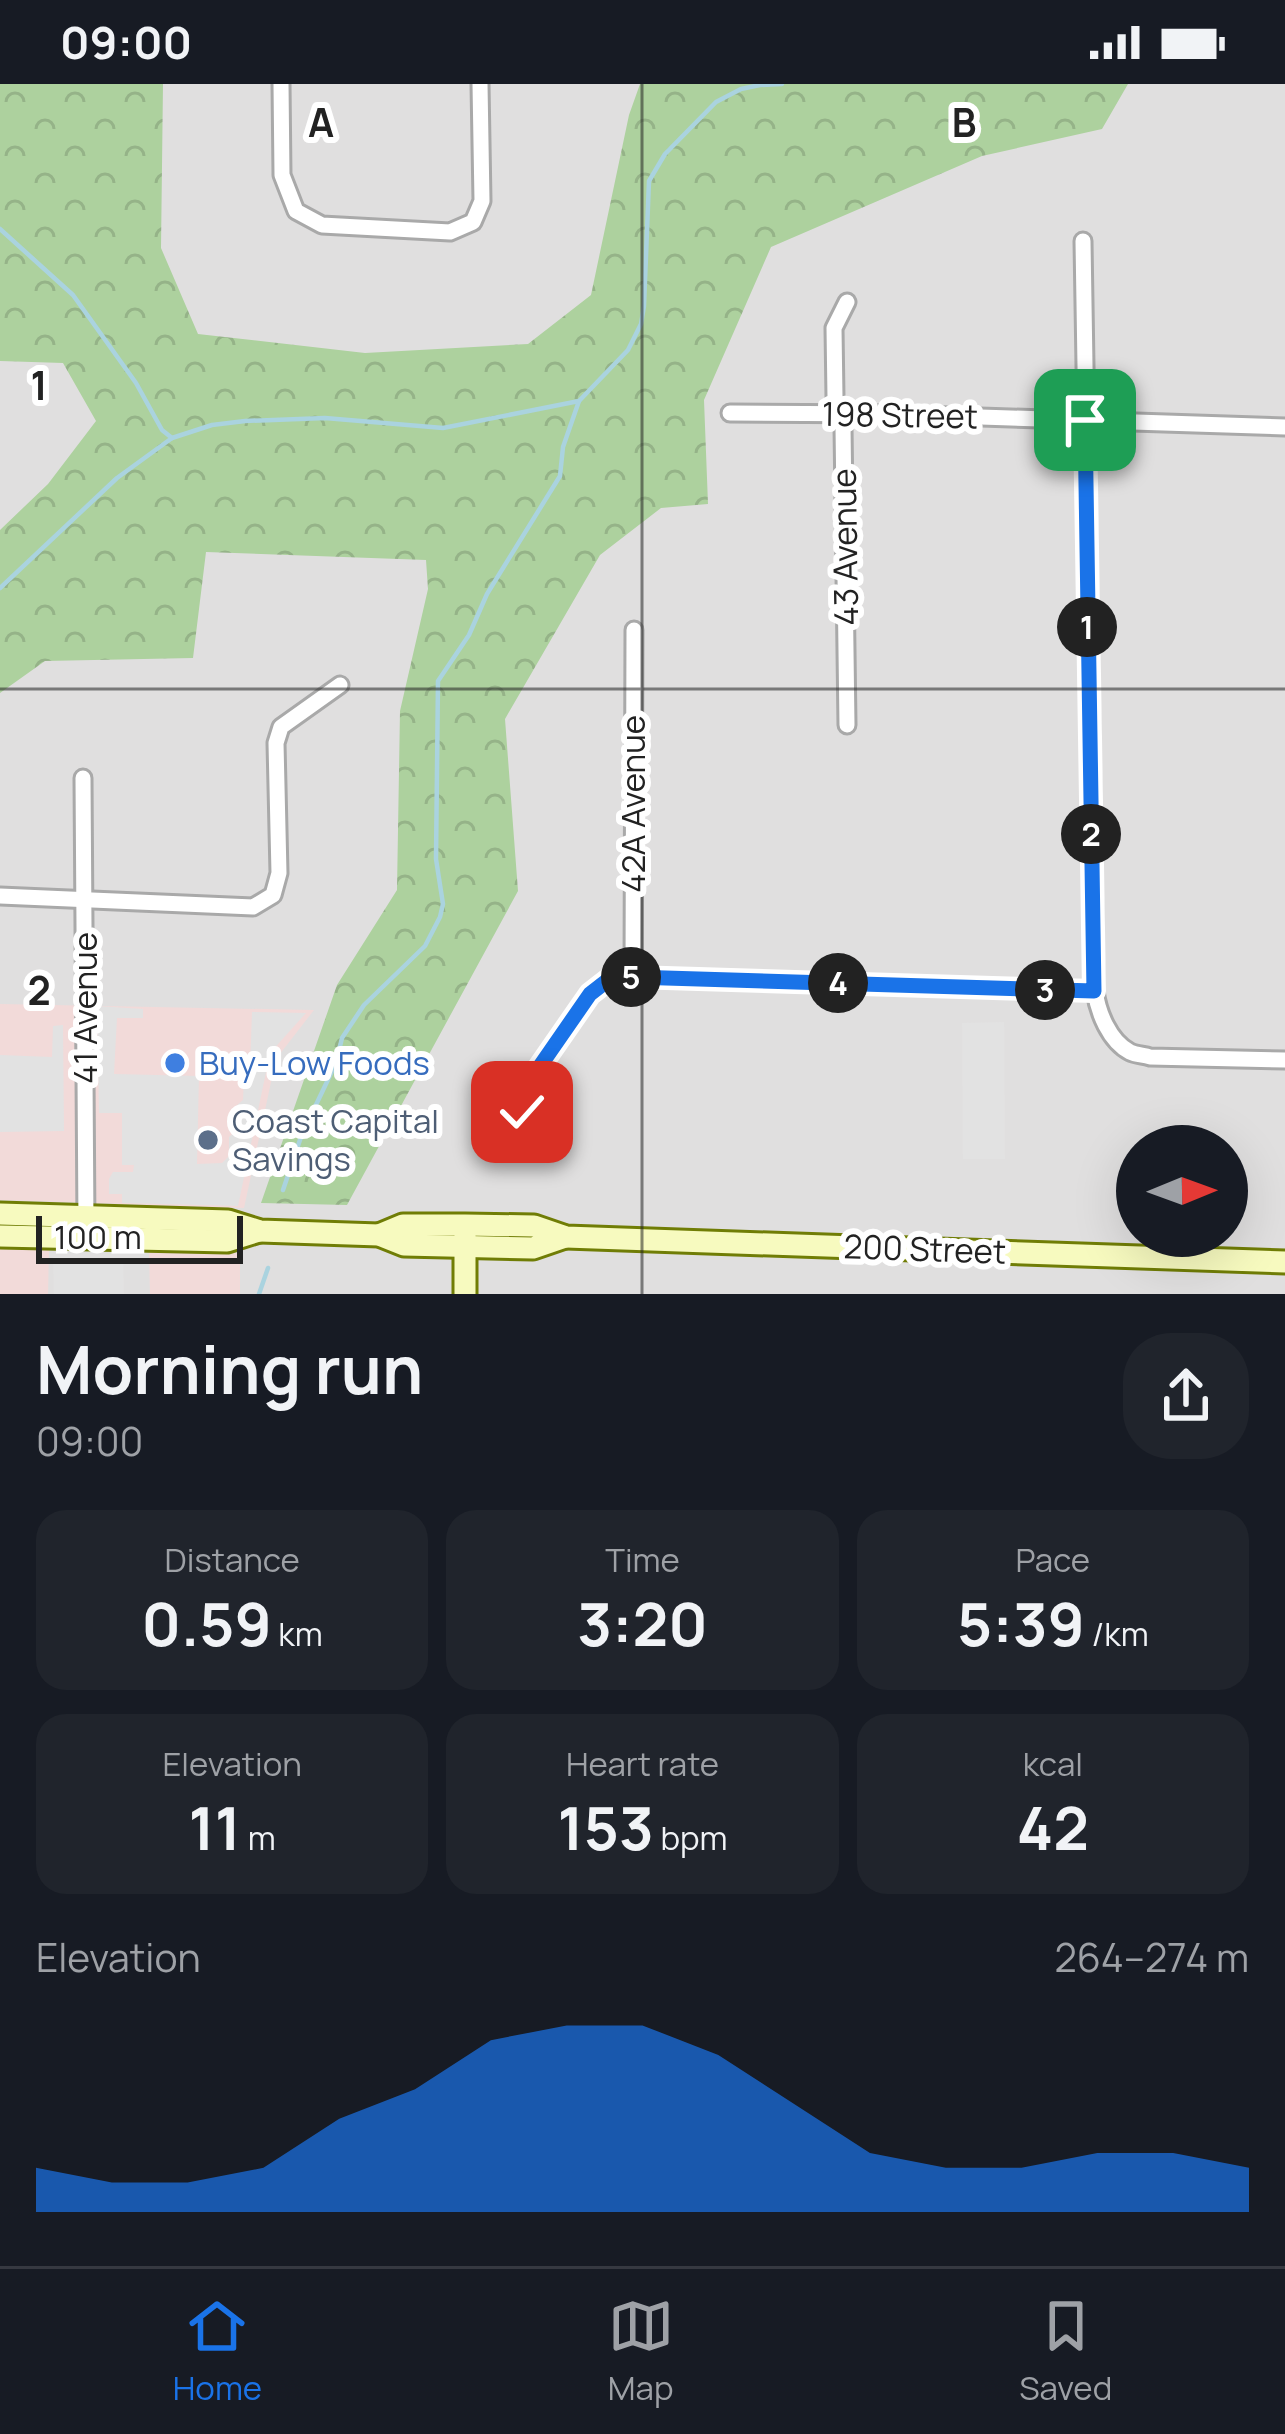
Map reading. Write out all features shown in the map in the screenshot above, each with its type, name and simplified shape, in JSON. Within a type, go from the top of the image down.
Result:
[{"type":"main road","name":"200 Street","points":[[0,1214],[227,1241],[260,1231],[379,1235],[404,1245],[465,1236],[533,1248],[566,1237],[1285,1262]]},
{"type":"main road","name":"200 Street","points":[[0,1236],[86,1227]]},
{"type":"main road","points":[[465,1236],[465,1294]]},
{"type":"street","points":[[281,84],[282,175],[296,211],[322,225],[450,232],[473,222],[482,201],[480,84]]},
{"type":"street","points":[[1083,242],[1094,991],[1098,1010],[1116,1040],[1130,1052],[1150,1057],[1285,1060]]},
{"type":"street","name":"43 Avenue","points":[[847,302],[834,328],[835,398],[843,427],[847,725]]},
{"type":"street","name":"198 Street","points":[[730,413],[1285,427]]},
{"type":"street","name":"42A Avenue","points":[[633,977],[634,630]]},
{"type":"street","points":[[0,896],[253,907],[273,895],[279,873],[276,742],[281,727],[340,685]]},
{"type":"street","name":"41 Avenue","points":[[82,778],[86,1227]]},
{"type":"street","points":[[522,1112],[529,1082],[590,994],[608,980],[1094,991]]},
{"type":"shaded area","points":[[0,84],[1285,84],[1285,1294],[0,1294]]},
{"type":"shaded area","points":[[0,1004],[314,1010],[276,1059],[244,1208],[0,1200]]},
{"type":"shaded area","points":[[97,1006],[143,1009],[143,1018],[117,1018],[114,1074],[199,1076],[197,1164],[222,1163],[229,1156],[236,1106],[243,1100],[244,1075],[250,1068],[252,1012],[306,1013],[270,1053],[238,1206],[122,1203],[122,1194],[109,1194],[113,1172],[133,1172],[134,1165],[122,1165],[122,1113],[99,1113]]},
{"type":"shaded area","points":[[1004,1022],[1005,1159],[963,1159],[962,1023]]},
{"type":"shaded area","points":[[63,1025],[64,1131],[0,1132],[0,1055],[52,1057],[53,1026]]},
{"type":"shaded area","points":[[0,1247],[49,1249],[48,1294],[0,1294]]},
{"type":"shaded area","points":[[149,1252],[240,1253],[240,1294],[150,1294]]},
{"type":"shaded area","points":[[53,1257],[123,1259],[124,1294],[54,1294]]},
{"type":"green space","points":[[0,84],[163,84],[161,248],[198,334],[365,353],[528,344],[591,295],[629,115],[640,84],[1128,84],[1102,129],[982,156],[771,247],[704,400],[708,504],[661,508],[600,555],[505,719],[518,891],[347,1205],[261,1203],[337,985],[397,890],[400,711],[428,589],[426,560],[206,552],[193,658],[45,661],[0,693],[0,530],[48,484],[96,421],[63,363],[0,361]]},
{"type":"waterway","points":[[0,588],[117,478],[172,438],[212,425],[325,418],[443,428],[579,401],[628,350],[641,324],[649,181],[665,154],[716,102],[741,89],[782,84]]},
{"type":"waterway","points":[[0,229],[73,295],[136,383],[162,430],[172,438]]},
{"type":"waterway","points":[[283,1190],[342,1038],[364,1005],[425,946],[440,917],[438,681],[560,476],[563,447],[579,401]]},
{"type":"waterway","points":[[259,1294],[268,1268]]},
{"type":"place","name":"Buy-Low Foods","points":[[175,1063]]},
{"type":"place","name":"Coast Capital Savings","points":[[208,1140]]},
{"type":"route","points":[[522,1112],[529,1082],[590,994],[608,980],[1094,991],[1085,420]]}]
